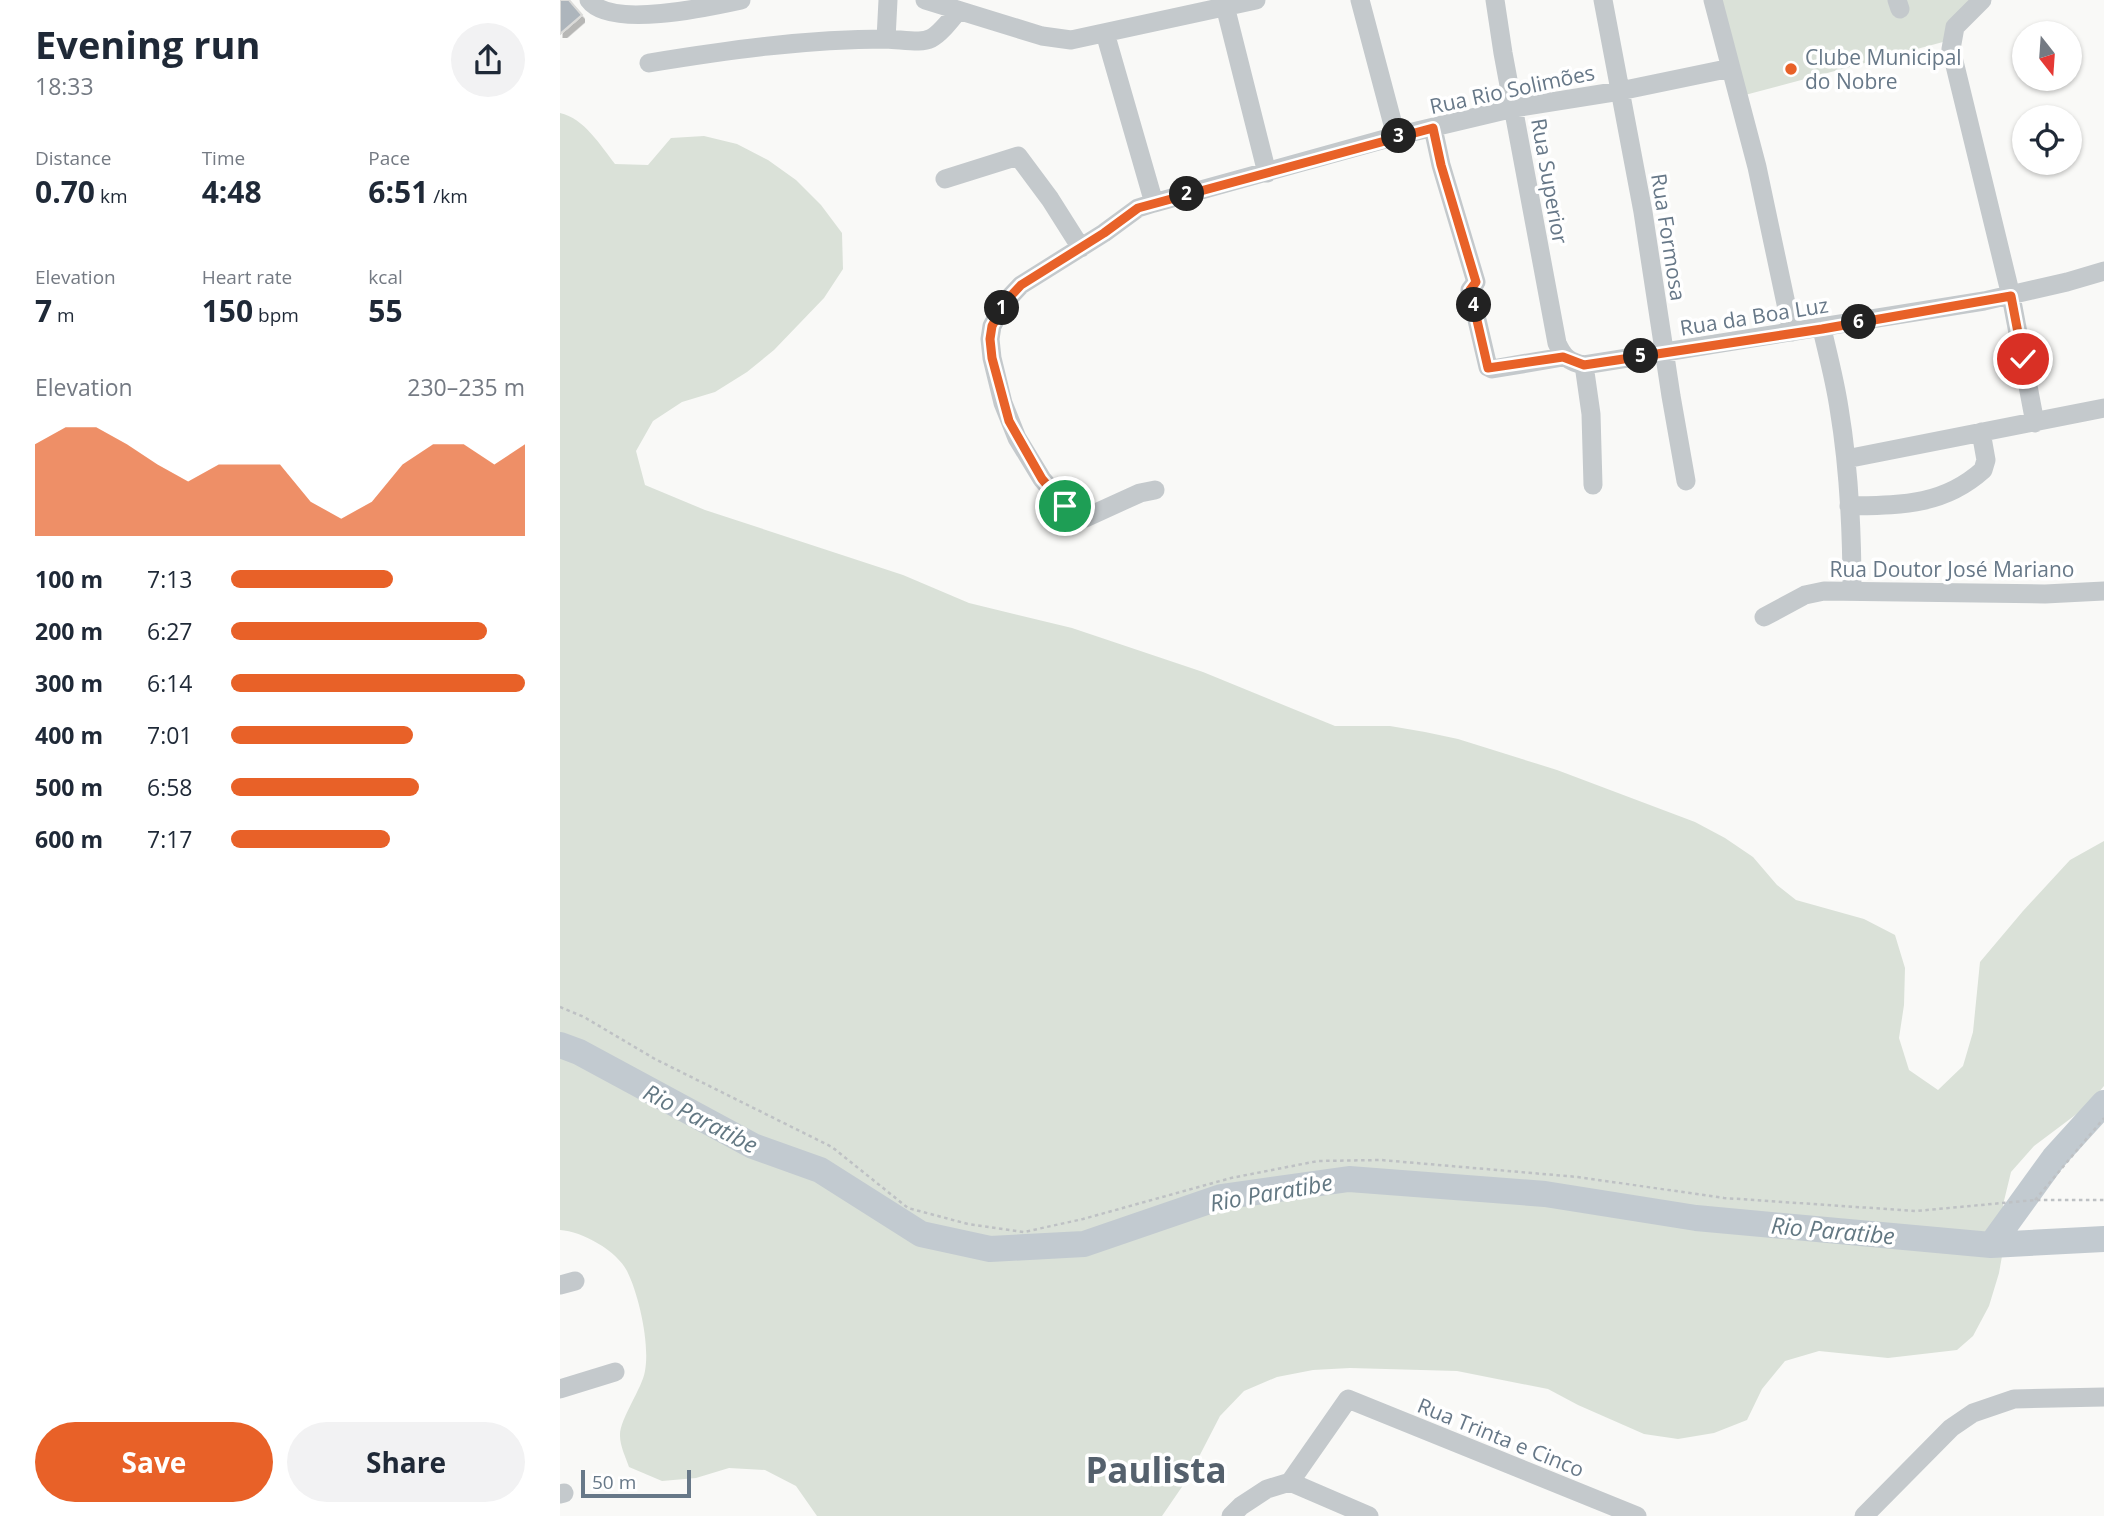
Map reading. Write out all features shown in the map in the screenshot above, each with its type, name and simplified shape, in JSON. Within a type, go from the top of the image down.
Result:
[{"type":"street","points":[[589,0],[592,5],[606,11],[633,15],[675,12],[741,0]]},
{"type":"street","points":[[886,39],[888,0]]},
{"type":"street","points":[[925,0],[1042,36],[1062,39],[1081,39],[1256,0]]},
{"type":"street","points":[[1360,0],[1396,136]]},
{"type":"street","name":"Rua Superior","points":[[1495,0],[1557,343],[1574,361],[1591,414],[1593,485]]},
{"type":"street","name":"Rua Formosa","points":[[1603,0],[1643,212],[1686,481]]},
{"type":"street","points":[[1713,0],[1759,180],[1792,332]]},
{"type":"street","points":[[1982,0],[1955,27],[1951,48],[2011,296],[2035,423]]},
{"type":"street","points":[[1225,6],[1267,173]]},
{"type":"street","points":[[649,63],[700,54],[807,42],[886,39],[927,41],[938,36],[958,11]]},
{"type":"street","points":[[1105,33],[1154,203]]},
{"type":"street","name":"Rua Rio Solimões","points":[[1155,490],[1140,493],[1085,518],[1077,516],[1065,506],[1042,479],[1009,421],[992,358],[992,326],[1013,291],[1138,208],[1154,203],[1396,136],[1514,108],[1731,68]]},
{"type":"street","name":"Rua da Boa Luz","points":[[1433,128],[1441,165],[1476,282],[1470,290],[1488,367],[1492,369],[1664,352],[1822,329],[2011,296],[2104,271]]},
{"type":"street","points":[[945,178],[1018,156],[1050,198],[1077,251]]},
{"type":"street","points":[[1822,329],[1839,406],[1846,459],[1853,590]]},
{"type":"street","points":[[1846,459],[2104,408]]},
{"type":"street","points":[[1849,506],[1910,505],[1943,495],[1983,470],[1986,460],[1981,432]]},
{"type":"street","name":"Rua Doutor José Mariano","points":[[1764,617],[1813,592],[1853,590],[2032,594],[2104,591]]},
{"type":"street","points":[[560,1389],[615,1372]]},
{"type":"street","points":[[1864,1516],[1951,1428],[1973,1413],[2014,1399],[2104,1397]]},
{"type":"street","name":"Rua Trinta e Cinco","points":[[1290,1482],[1348,1399],[1637,1516]]},
{"type":"street","points":[[1231,1516],[1267,1489],[1290,1482],[1369,1516]]},
{"type":"path","points":[[560,1007],[584,1017],[655,1059],[832,1147],[908,1208],[968,1224],[1024,1232],[1083,1219],[1231,1178],[1318,1161],[1381,1160],[1578,1177],[1666,1191],[1776,1202],[1916,1212],[2035,1200],[2104,1200]]},
{"type":"path","points":[[2035,1200],[2104,1118]]},
{"type":"shaded area","name":"Clube Municipal do Nobre","points":[[1719,0],[1973,0],[1943,42],[1745,95]]},
{"type":"shaded area","points":[[560,113],[584,127],[615,164],[648,165],[671,138],[704,136],[737,144],[768,160],[796,180],[821,205],[842,233],[843,269],[824,298],[774,350],[747,372],[715,392],[682,402],[653,421],[636,451],[645,485],[705,510],[903,575],[969,603],[1072,628],[1203,672],[1335,726],[1390,726],[1458,739],[1557,770],[1695,822],[1753,857],[1777,885],[1796,900],[1864,919],[1895,935],[1905,968],[1904,1005],[1899,1038],[1909,1070],[1938,1090],[1963,1066],[1973,1032],[1980,962],[2070,860],[2104,841],[2104,1086],[2086,1107],[2034,1146],[2011,1172],[2003,1205],[2005,1239],[1999,1273],[1989,1306],[1973,1336],[1957,1350],[1888,1358],[1819,1351],[1785,1361],[1762,1389],[1747,1420],[1714,1433],[1678,1439],[1644,1434],[1548,1389],[1457,1371],[1350,1368],[1313,1370],[1277,1377],[1244,1391],[1220,1416],[1188,1478],[1162,1516],[817,1516],[796,1486],[765,1470],[729,1468],[696,1478],[662,1481],[629,1467],[621,1444],[621,1429],[643,1378],[646,1360],[645,1334],[636,1293],[627,1271],[615,1256],[588,1238],[560,1230]]},
{"type":"building","points":[[560,0],[569,0],[582,15],[560,34]]},
{"type":"waterway","name":"Rio Paratibe","points":[[560,1045],[579,1052],[753,1146],[820,1170],[921,1234],[990,1249],[1084,1244],[1221,1197],[1349,1179],[1545,1194],[1696,1218],[1991,1245],[2104,1239]]},
{"type":"waterway","name":"Rio Paratibe","points":[[1991,1245],[2054,1158],[2104,1103]]},
{"type":"place","name":"Clube Municipal do Nobre","points":[[1791,69]]},
{"type":"district","name":"Paulista","points":[[1156,1469]]},
{"type":"route","points":[[1065,506],[1042,479],[1017,438],[1003,404],[990,339],[992,326],[1013,291],[1138,208],[1433,128],[1441,165],[1472,264],[1476,282],[1470,290],[1488,368],[1563,357],[1584,365],[1822,329],[2011,296],[2023,359]]}]
